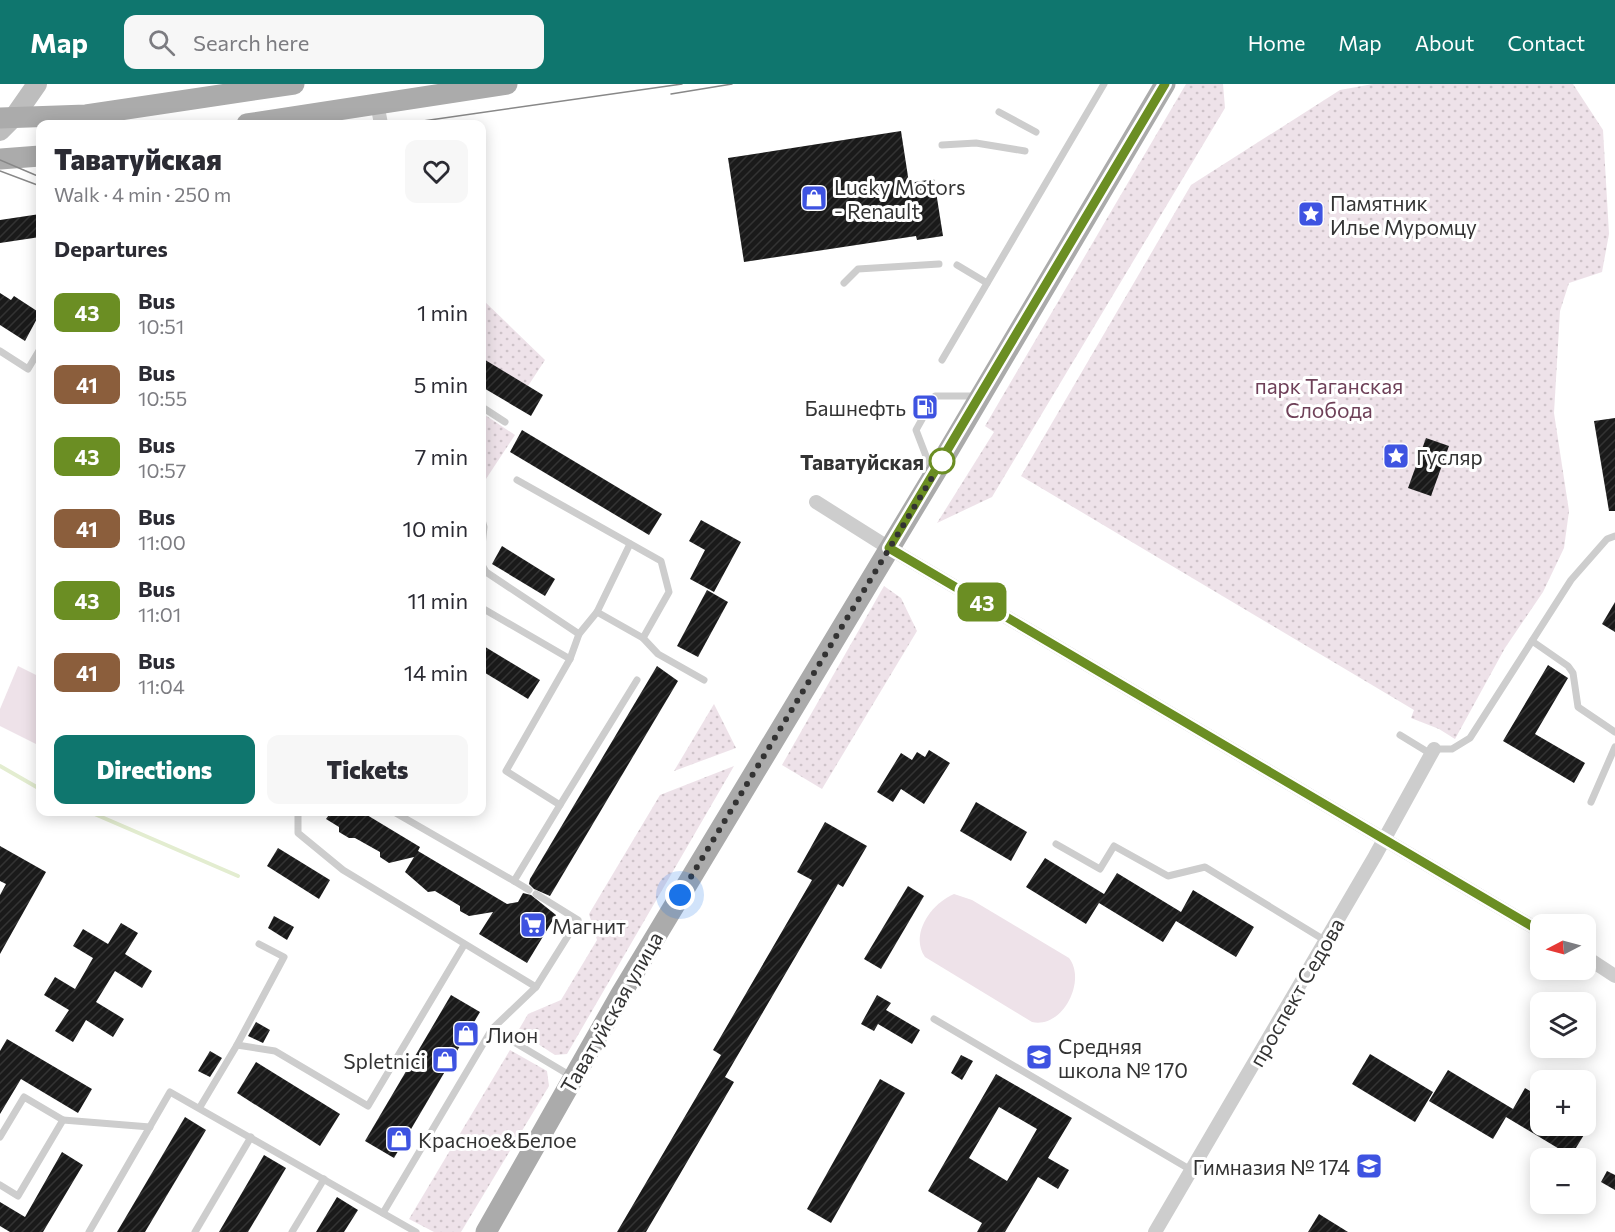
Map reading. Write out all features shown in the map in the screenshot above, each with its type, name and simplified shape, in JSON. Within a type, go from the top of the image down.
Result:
[{"type":"main road","points":[[4,122],[37,84]]},
{"type":"main road","points":[[4,122],[86,115],[294,84]]},
{"type":"main road","points":[[272,120],[507,84]]},
{"type":"main road","name":"Таватуйская улица","points":[[486,1232],[573,1077],[934,475],[1165,84]]},
{"type":"main road","points":[[0,159],[36,156]]},
{"type":"street","points":[[377,103],[380,120]]},
{"type":"street","points":[[816,502],[889,548],[1530,925]]},
{"type":"street","name":"проспект Седова","points":[[1155,1232],[1326,941],[1432,752]]},
{"type":"street","points":[[1596,964],[1615,976]]},
{"type":"lane","points":[[942,360],[1104,84]]},
{"type":"lane","points":[[999,112],[1036,132]]},
{"type":"lane","points":[[942,145],[976,143],[1025,151]]},
{"type":"lane","points":[[844,283],[858,270],[939,264]]},
{"type":"lane","points":[[957,265],[987,283]]},
{"type":"lane","points":[[0,351],[28,369],[36,356]]},
{"type":"lane","points":[[934,475],[916,430],[935,396],[981,396]]},
{"type":"lane","points":[[486,410],[505,422]]},
{"type":"lane","points":[[517,480],[661,561],[669,592],[643,638]]},
{"type":"lane","points":[[1400,735],[1432,752],[1452,748],[1470,738],[1571,580],[1607,539],[1615,536]]},
{"type":"lane","points":[[560,805],[506,771],[570,659],[579,634],[597,612],[630,544]]},
{"type":"lane","points":[[486,572],[579,634]]},
{"type":"lane","points":[[486,610],[570,659]]},
{"type":"lane","points":[[597,612],[643,638],[658,654],[704,680]]},
{"type":"lane","points":[[1532,641],[1568,666],[1572,673],[1578,707],[1615,732]]},
{"type":"lane","points":[[514,881],[637,680]]},
{"type":"lane","points":[[1591,802],[1615,747]]},
{"type":"lane","points":[[298,816],[298,833],[343,870],[536,987]]},
{"type":"lane","points":[[383,1213],[492,1029],[536,987],[578,920],[401,816]]},
{"type":"lane","points":[[1056,844],[1100,869],[1114,846],[1168,876],[1205,867],[1326,941]]},
{"type":"lane","points":[[200,1107],[237,1045],[284,957],[259,944]]},
{"type":"lane","points":[[237,1045],[275,1051],[368,1106],[464,945]]},
{"type":"lane","points":[[934,1019],[1191,1170]]},
{"type":"lane","points":[[492,1029],[573,1077]]},
{"type":"lane","points":[[89,1232],[170,1092],[200,1107],[416,1232]]},
{"type":"lane","points":[[0,1135],[24,1097],[63,1120],[150,1127]]},
{"type":"lane","points":[[0,1185],[18,1196],[63,1120]]},
{"type":"lane","points":[[195,1232],[251,1137]]},
{"type":"lane","points":[[292,1232],[324,1179]]},
{"type":"green space","points":[[1186,84],[1223,84],[1225,108],[992,497],[937,523],[994,432],[985,426]]},
{"type":"green space","name":"парк Таганская Слобода","points":[[1373,84],[1573,84],[1603,130],[1609,234],[1602,272],[1569,283],[1560,311],[1554,413],[1569,511],[1564,548],[1543,592],[1505,648],[1455,739],[1439,729],[1411,718],[1414,710],[1021,476],[1191,185],[1340,90]]},
{"type":"green space","points":[[486,303],[545,360],[528,386],[486,363]]},
{"type":"green space","points":[[486,416],[515,435],[486,479]]},
{"type":"green space","points":[[884,586],[901,598],[917,631],[822,789],[782,765]]},
{"type":"green space","points":[[18,666],[36,675],[36,744],[0,726],[0,709]]},
{"type":"green space","points":[[714,704],[736,748],[674,771]]},
{"type":"green space","points":[[734,766],[567,1054],[555,1055],[518,1031],[528,1014],[561,1000],[597,940],[589,914],[660,795]]},
{"type":"green space","points":[[954,894],[972,900],[1069,958],[1074,968],[1075,979],[1073,990],[1062,1011],[1043,1022],[1032,1022],[925,957],[920,939],[925,920],[938,904]]},
{"type":"green space","points":[[510,1050],[547,1071],[549,1086],[461,1232],[434,1232],[409,1219]]},
{"type":"building","points":[[901,131],[909,183],[934,179],[943,236],[917,240],[916,236],[744,262],[728,158]]},
{"type":"building","points":[[36,215],[36,238],[0,243],[0,220]]},
{"type":"building","points":[[0,293],[11,300],[14,296],[36,310],[36,320],[25,341],[0,325]]},
{"type":"building","points":[[486,360],[543,395],[531,416],[486,389]]},
{"type":"building","points":[[1615,418],[1615,511],[1609,511],[1594,421]]},
{"type":"building","points":[[522,430],[662,514],[649,535],[510,452]]},
{"type":"building","points":[[1426,438],[1449,446],[1431,496],[1408,488]]},
{"type":"building","points":[[701,520],[741,542],[714,592],[690,579],[705,550],[689,541]]},
{"type":"building","points":[[502,546],[555,579],[545,596],[492,564]]},
{"type":"building","points":[[707,590],[728,602],[698,657],[677,646]]},
{"type":"building","points":[[1615,602],[1615,632],[1602,624]]},
{"type":"building","points":[[486,647],[540,680],[528,699],[486,673]]},
{"type":"building","points":[[1548,665],[1568,678],[1535,734],[1585,763],[1574,783],[1503,741]]},
{"type":"building","points":[[657,666],[678,681],[550,896],[534,889],[529,884],[530,879]]},
{"type":"building","points":[[929,750],[950,763],[924,804],[901,789],[893,802],[877,792],[901,753],[912,760],[917,752],[925,757]]},
{"type":"building","points":[[976,802],[1027,832],[1011,861],[960,831]]},
{"type":"building","points":[[328,816],[369,816],[420,847],[418,851],[507,904],[518,902],[523,893],[531,895],[556,915],[527,963],[479,934],[493,912],[469,916],[460,911],[460,906],[435,891],[428,892],[405,872],[414,857],[389,863],[380,857],[380,852],[339,832],[339,827],[326,819]]},
{"type":"building","points":[[825,822],[867,846],[843,887],[838,884],[725,1077],[734,1082],[646,1232],[617,1232],[721,1055],[713,1050],[812,880],[797,872]]},
{"type":"building","points":[[0,846],[46,872],[0,954],[0,895],[6,884],[0,881]]},
{"type":"building","points":[[278,848],[330,880],[319,899],[267,866]]},
{"type":"building","points":[[1045,858],[1104,894],[1117,873],[1181,912],[1193,890],[1254,927],[1236,957],[1176,921],[1163,942],[1099,903],[1086,924],[1026,887]]},
{"type":"building","points":[[908,886],[924,896],[881,969],[864,959]]},
{"type":"building","points":[[274,916],[294,927],[287,940],[268,928]]},
{"type":"building","points":[[121,923],[138,933],[125,954],[152,971],[142,988],[115,971],[96,1002],[124,1019],[113,1037],[86,1020],[73,1042],[55,1031],[69,1010],[44,995],[55,977],[75,989],[93,958],[73,946],[83,929],[108,944]]},
{"type":"building","points":[[451,995],[480,1012],[394,1158],[365,1141]]},
{"type":"building","points":[[877,995],[891,1003],[886,1010],[920,1030],[912,1044],[878,1024],[874,1031],[861,1024]]},
{"type":"building","points":[[256,1022],[270,1030],[263,1043],[248,1036]]},
{"type":"building","points":[[7,1039],[92,1089],[78,1113],[21,1079],[0,1114],[0,1051]]},
{"type":"building","points":[[210,1051],[222,1058],[210,1077],[198,1071]]},
{"type":"building","points":[[1370,1054],[1433,1092],[1415,1122],[1352,1084]]},
{"type":"building","points":[[961,1055],[973,1061],[962,1080],[951,1073]]},
{"type":"building","points":[[256,1062],[340,1114],[320,1146],[237,1093]]},
{"type":"building","points":[[1448,1070],[1513,1109],[1525,1088],[1530,1091],[1530,1131],[1506,1117],[1493,1139],[1429,1101]]},
{"type":"building","points":[[996,1074],[1072,1118],[1048,1158],[1069,1170],[1058,1189],[1038,1177],[1005,1232],[977,1232],[982,1223],[928,1191]],"holes":[[[999,1107],[1037,1129],[1007,1181],[969,1158]]]},
{"type":"building","points":[[880,1079],[905,1093],[831,1223],[807,1209]]},
{"type":"building","points":[[185,1117],[206,1130],[145,1232],[117,1232]]},
{"type":"building","points":[[1538,1136],[1583,1136],[1576,1148],[1558,1148]]},
{"type":"building","points":[[62,1152],[83,1165],[43,1232],[10,1232],[0,1226],[0,1202],[25,1217]]},
{"type":"building","points":[[264,1155],[286,1168],[248,1232],[219,1232]]},
{"type":"building","points":[[1607,1171],[1615,1175],[1615,1190],[1601,1182]]},
{"type":"building","points":[[337,1197],[358,1210],[344,1232],[316,1232]]},
{"type":"building","points":[[1319,1214],[1348,1232],[1308,1232]]},
{"type":"waterway","points":[[0,766],[36,787]]},
{"type":"waterway","points":[[99,816],[238,876]]},
{"type":"tram line","points":[[430,120],[682,84]]},
{"type":"tram line","points":[[671,94],[732,84]]},
{"type":"tram line","points":[[0,160],[36,175]]},
{"type":"tram line","points":[[0,171],[36,184]]},
{"type":"bus line","name":"43","points":[[1165,84],[889,548],[1530,925]]},
{"type":"place","name":"Lucky Motors - Renault","points":[[814,198]]},
{"type":"place","name":"Памятник Илье Муромцу","points":[[1311,214]]},
{"type":"place","name":"Башнефть","points":[[925,407]]},
{"type":"place","name":"Гусляр","points":[[1396,456]]},
{"type":"place","name":"Таватуйская","points":[[942,461]]},
{"type":"place","name":"Магнит","points":[[533,925]]},
{"type":"place","name":"Лион","points":[[466,1034]]},
{"type":"place","name":"Средняя школа № 170","points":[[1039,1057]]},
{"type":"place","name":"Spletnici","points":[[445,1060]]},
{"type":"place","name":"Красное&Белое","points":[[399,1139]]},
{"type":"place","name":"Гимназия № 174","points":[[1369,1166]]},
{"type":"route","points":[[680,895],[942,461]]}]
